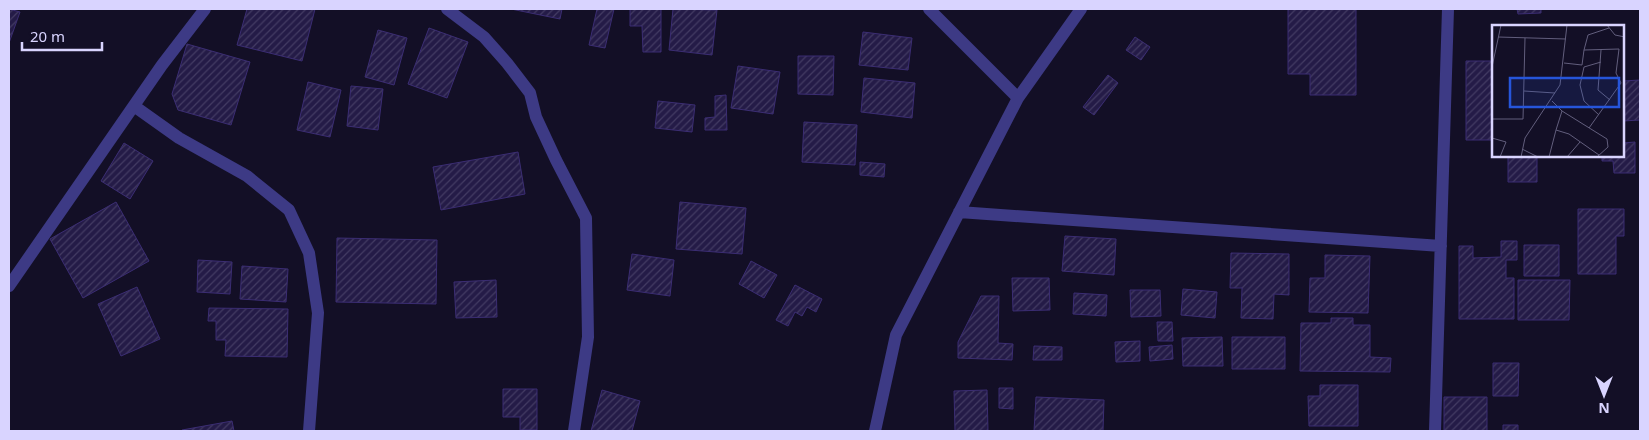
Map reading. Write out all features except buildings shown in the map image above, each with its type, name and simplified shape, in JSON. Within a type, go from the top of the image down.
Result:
[{"type":"street","points":[[9,286],[134,106],[205,9]]},
{"type":"street","points":[[447,9],[484,37],[530,93],[536,117],[586,218],[588,337],[574,431]]},
{"type":"street","points":[[929,9],[1018,98]]},
{"type":"street","points":[[875,431],[896,335],[1018,98],[1081,9]]},
{"type":"street","points":[[1435,431],[1448,9]]},
{"type":"street","points":[[134,106],[180,138],[247,176],[289,210],[309,253],[318,313],[309,431]]},
{"type":"street","points":[[959,212],[1441,246]]}]
